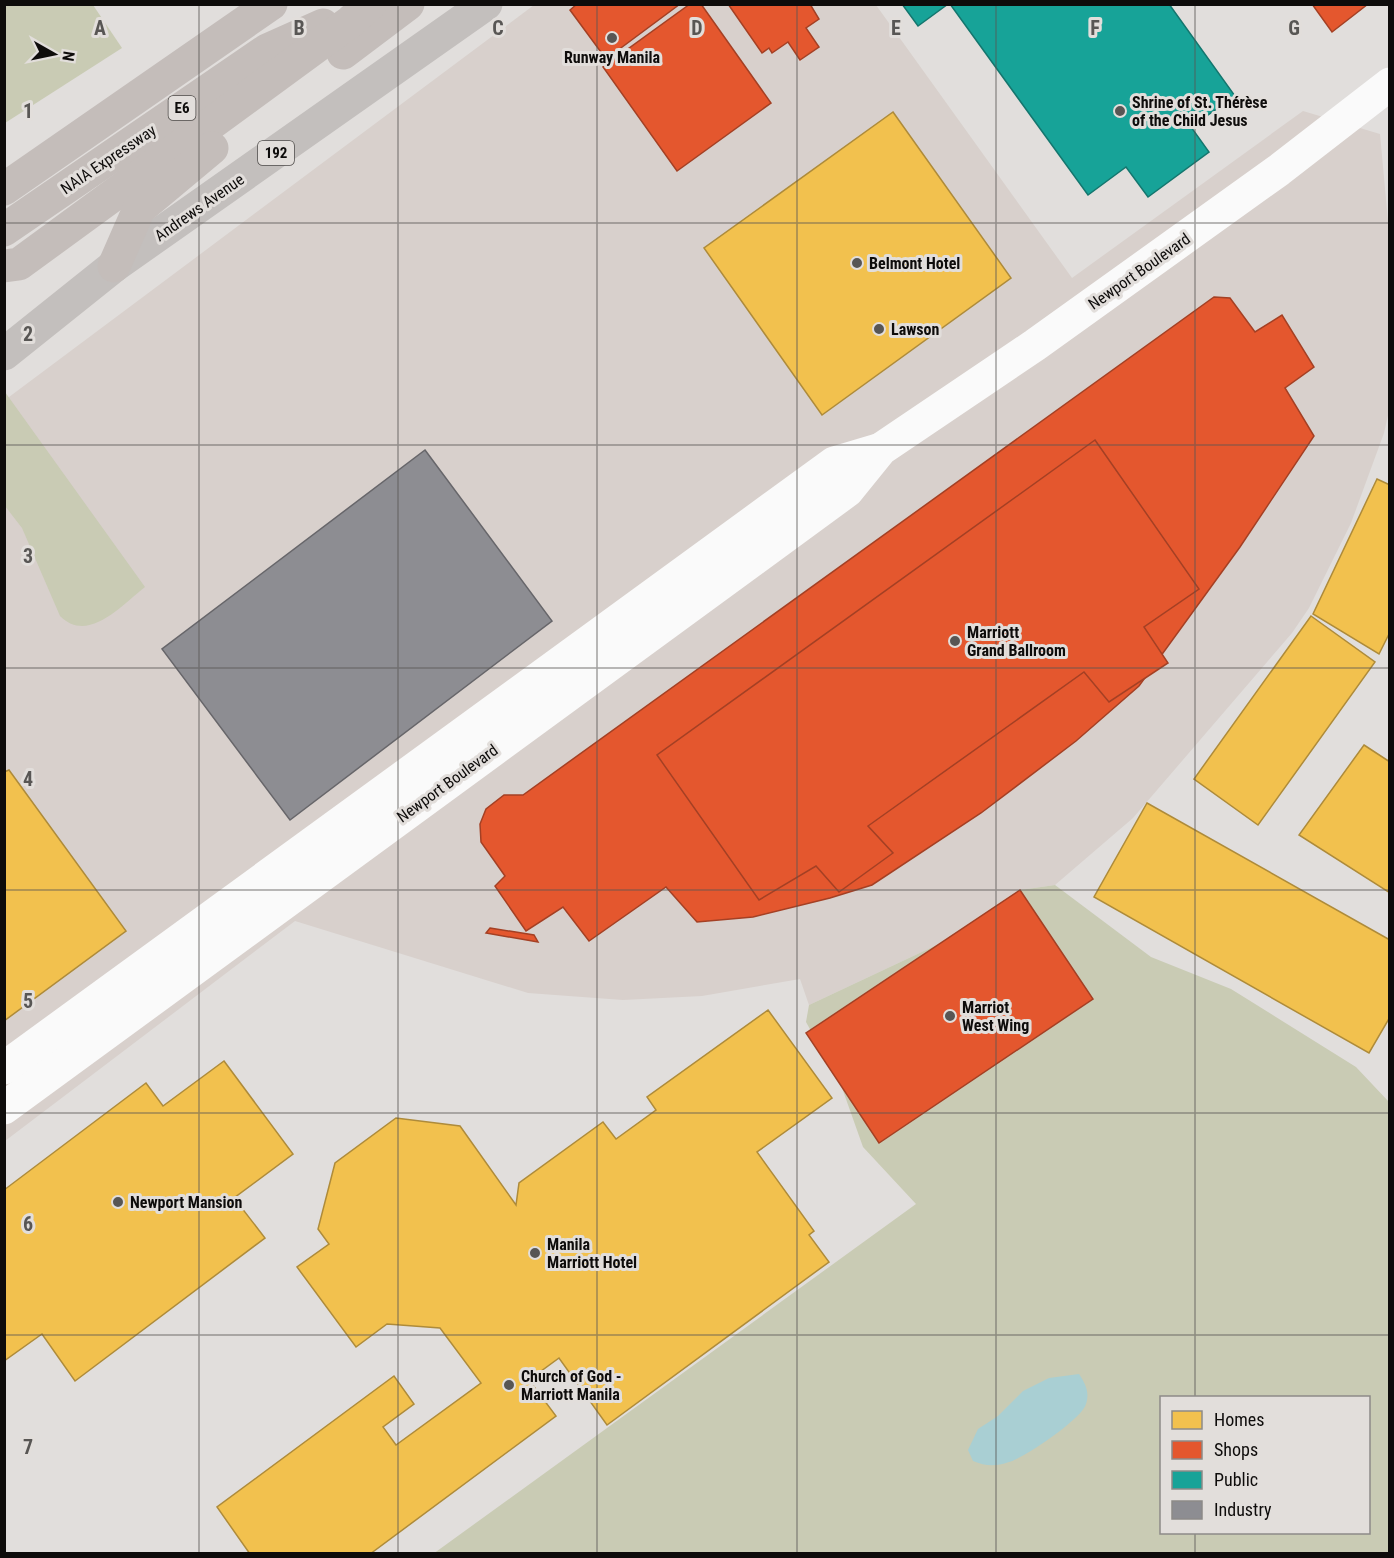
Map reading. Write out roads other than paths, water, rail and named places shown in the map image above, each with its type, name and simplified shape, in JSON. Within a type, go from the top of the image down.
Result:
[{"type":"highway","name":"NAIA Expressway","points":[[4,189],[271,4]]},
{"type":"highway","name":"NAIA Expressway","points":[[4,230],[267,50],[370,4]]},
{"type":"highway","points":[[4,266],[18,264],[350,22],[370,4]]},
{"type":"highway","points":[[114,266],[139,209],[231,131],[293,92],[408,4]]},
{"type":"main road","points":[[4,180],[257,4]]},
{"type":"main road","name":"Andrews Avenue","points":[[4,354],[114,266],[486,4]]},
{"type":"street","name":"Newport Boulevard","points":[[4,1068],[276,867],[834,463],[881,449],[1035,345],[1279,170],[1389,84]]},
{"type":"street","name":"Newport Boulevard","points":[[4,1108],[848,491],[881,449]]},
{"type":"water","points":[[1079,1374],[1087,1392],[1086,1404],[1064,1428],[1039,1446],[1009,1462],[990,1465],[973,1461],[968,1450],[978,1429],[998,1416],[1023,1391],[1049,1378]]},
{"type":"place","name":"Runway Manila","points":[[612,38]]},
{"type":"place","name":"Shrine of St. Thérèse of the Child Jesus","points":[[1120,111]]},
{"type":"place","name":"Belmont Hotel","points":[[857,263]]},
{"type":"place","name":"Lawson","points":[[879,329]]},
{"type":"place","name":"Marriott Grand Ballroom","points":[[955,641]]},
{"type":"place","name":"Marriot West Wing","points":[[950,1016]]},
{"type":"place","name":"Newport Mansion","points":[[118,1202]]},
{"type":"place","name":"Manila Marriott Hotel","points":[[535,1253]]},
{"type":"place","name":"Church of God - Marriott Manila","points":[[509,1385]]}]
